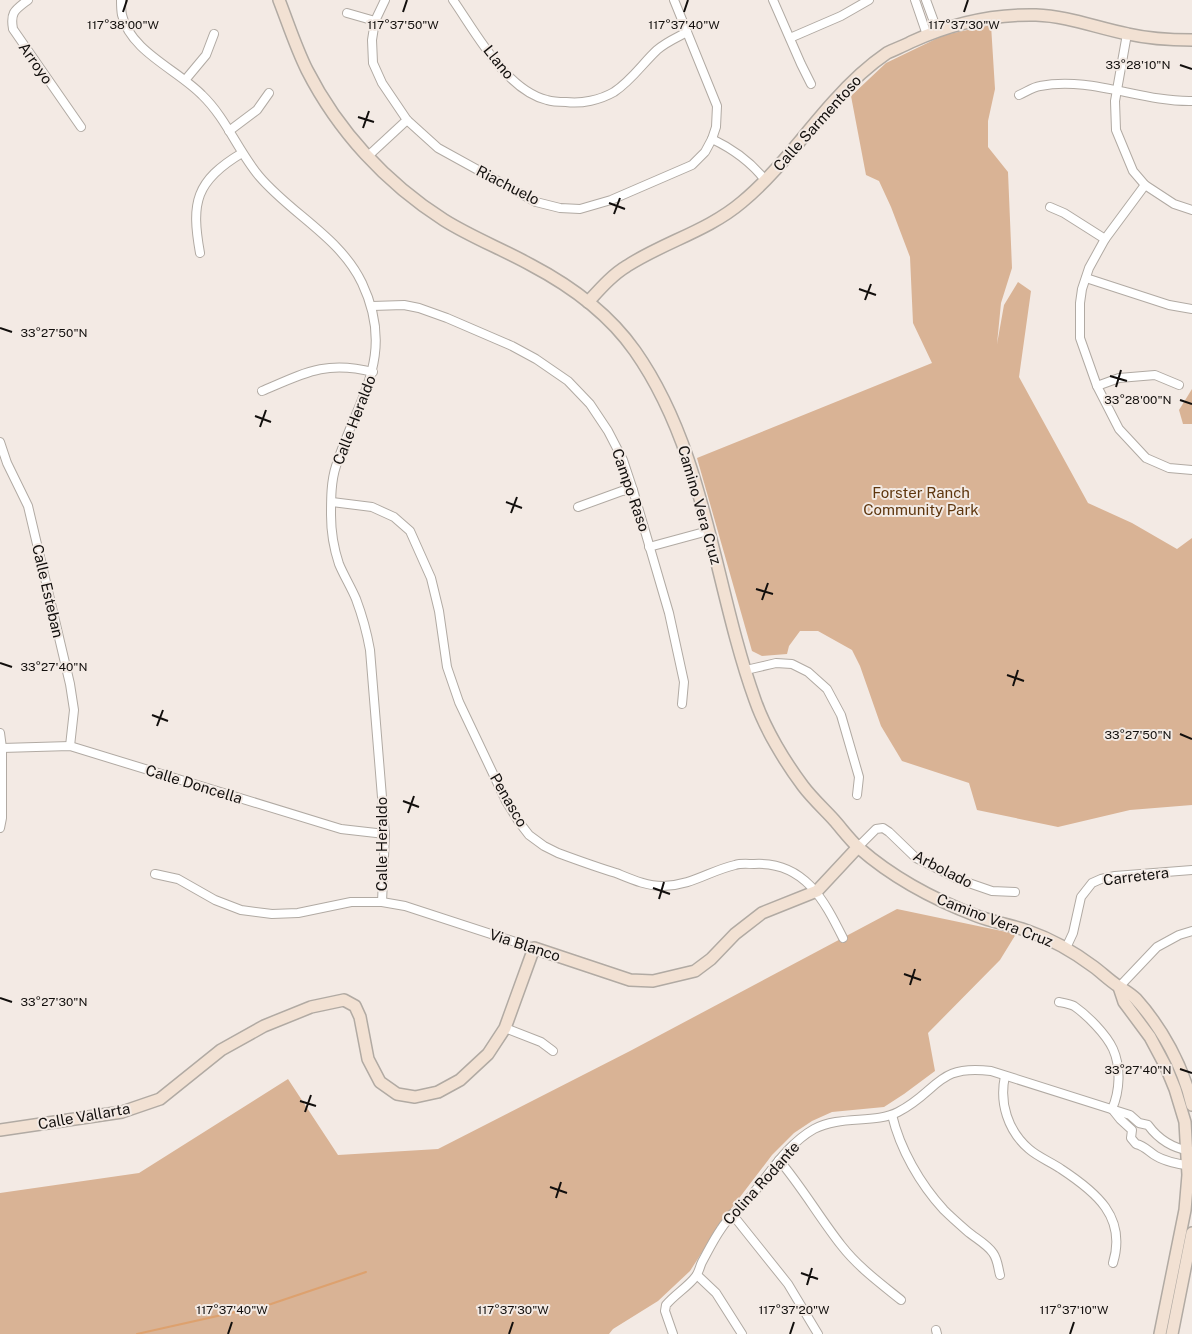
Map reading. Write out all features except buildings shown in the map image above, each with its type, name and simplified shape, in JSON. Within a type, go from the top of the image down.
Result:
[{"type":"main road","name":"Camino Vera Cruz","points":[[279,0],[306,68],[332,112],[367,157],[397,185],[443,220],[563,283],[613,324],[634,349],[656,385],[674,422],[708,530],[756,704],[782,754],[804,786],[858,847],[892,873],[949,905],[980,917],[1027,930],[1066,948],[1132,994],[1152,1018],[1174,1056],[1192,1105]]},
{"type":"main road","name":"Calle Sarmentoso","points":[[588,302],[625,266],[657,249],[696,232],[743,202],[765,180],[835,99],[864,71],[888,53],[932,33],[973,20],[1036,15],[1070,18],[1127,34],[1161,40],[1192,40]]},
{"type":"main road","name":"Via Blanco","points":[[534,948],[630,980],[653,981],[695,971],[711,959],[735,934],[762,913],[817,892],[858,847]]},
{"type":"main road","name":"Calle Vallarta","points":[[0,1130],[122,1112],[160,1099],[221,1050],[264,1026],[311,1007],[344,1000],[355,1006],[360,1017],[368,1058],[380,1082],[397,1094],[415,1097],[438,1092],[460,1080],[488,1054],[505,1028],[534,948]]},
{"type":"main road","name":"Camino Vera Cruz","points":[[1120,987],[1124,1002],[1150,1037],[1166,1067],[1175,1089],[1189,1150],[1190,1165],[1185,1210],[1160,1334]]},
{"type":"main road","points":[[1172,1334],[1192,1233]]},
{"type":"street","name":"Arroyo","points":[[28,0],[13,12],[13,29],[81,126]]},
{"type":"street","name":"Calle Heraldo","points":[[121,0],[122,16],[129,31],[142,48],[186,79],[212,104],[242,153],[260,177],[350,262],[362,282],[372,306],[376,346],[373,372],[335,468],[331,515],[334,544],[339,564],[356,599],[370,650],[385,834],[382,902]]},
{"type":"street","name":"Riachuelo","points":[[385,0],[375,22],[372,40],[373,63],[382,82],[407,120],[438,148],[536,202],[560,208],[580,209],[611,200],[675,174],[692,165],[705,152],[712,139],[716,127],[717,106],[674,0]]},
{"type":"street","name":"Llano","points":[[453,0],[507,76],[524,89],[546,100],[571,103],[593,101],[612,92],[631,80],[662,46],[686,32]]},
{"type":"street","points":[[773,0],[811,84]]},
{"type":"street","points":[[790,38],[841,16],[869,0]]},
{"type":"street","points":[[915,0],[932,33]]},
{"type":"street","points":[[926,0],[932,33]]},
{"type":"street","points":[[347,13],[375,22]]},
{"type":"street","points":[[186,79],[206,55],[214,34]]},
{"type":"street","points":[[1127,34],[1115,101],[1116,130],[1133,171],[1145,185],[1174,204],[1192,210]]},
{"type":"street","points":[[1019,95],[1039,86],[1074,83],[1183,102],[1192,101]]},
{"type":"street","points":[[229,131],[257,110],[269,93]]},
{"type":"street","points":[[367,157],[407,120]]},
{"type":"street","points":[[712,139],[731,148],[758,171],[765,180]]},
{"type":"street","points":[[200,254],[195,229],[195,212],[198,198],[204,186],[214,174],[242,153]]},
{"type":"street","points":[[1145,185],[1105,239],[1089,268],[1080,303],[1080,338],[1097,386],[1119,429],[1146,458],[1169,468],[1192,470]]},
{"type":"street","points":[[1050,207],[1064,213],[1105,239]]},
{"type":"street","points":[[1086,278],[1169,305],[1192,308]]},
{"type":"street","name":"Campo Raso","points":[[372,306],[404,305],[447,318],[512,346],[536,359],[568,381],[590,404],[608,431],[623,460],[633,490],[670,613],[684,682],[682,704]]},
{"type":"street","points":[[262,391],[322,368],[344,366],[373,372]]},
{"type":"street","points":[[1097,386],[1119,378],[1155,375],[1179,385]]},
{"type":"street","name":"Calle Esteban","points":[[0,442],[7,463],[28,506],[70,684],[74,710],[70,746]]},
{"type":"street","points":[[578,507],[622,491],[633,490]]},
{"type":"street","name":"Penasco","points":[[332,502],[364,505],[384,511],[400,522],[411,533],[431,578],[440,611],[446,667],[459,702],[506,801],[529,835],[558,853],[648,884],[671,885],[694,881],[736,865],[762,863],[777,866],[792,871],[817,892],[843,938]]},
{"type":"street","points":[[650,546],[708,530]]},
{"type":"street","points":[[746,670],[776,662],[792,664],[808,672],[827,689],[841,716],[859,777],[857,795]]},
{"type":"street","points":[[0,733],[2,748],[2,818],[0,828]]},
{"type":"street","name":"Calle Doncella","points":[[2,748],[70,746],[341,829],[385,834]]},
{"type":"street","name":"Arbolado","points":[[858,847],[876,829],[883,828],[916,858],[960,880],[992,891],[1015,892]]},
{"type":"street","name":"Carretera","points":[[1066,948],[1073,933],[1081,897],[1092,883],[1114,876],[1192,870]]},
{"type":"street","name":"Via Blanco","points":[[155,874],[178,879],[215,900],[241,910],[272,914],[298,913],[351,902],[382,902],[405,906],[534,948]]},
{"type":"street","points":[[1120,987],[1157,946],[1192,931]]},
{"type":"street","points":[[1059,1002],[1072,1005],[1096,1025],[1113,1049],[1118,1073],[1117,1098],[1112,1109]]},
{"type":"street","points":[[505,1028],[541,1042],[553,1051]]},
{"type":"street","name":"Colina Rodante","points":[[673,1334],[665,1310],[666,1305],[697,1275],[721,1228],[732,1214],[744,1204],[779,1160],[800,1139],[824,1124],[892,1115],[905,1109],[925,1094],[936,1082],[960,1070],[973,1068],[991,1071],[1130,1115],[1139,1123],[1148,1125],[1156,1137],[1171,1146],[1189,1150]]},
{"type":"street","points":[[1005,1076],[1003,1087],[1004,1107],[1010,1125],[1020,1139],[1030,1150],[1062,1169],[1092,1192],[1109,1211],[1117,1233],[1118,1249],[1113,1263]]},
{"type":"street","name":"Colina Rodante","points":[[1112,1109],[1132,1130],[1131,1138],[1136,1144],[1142,1145],[1155,1156],[1164,1160],[1190,1165]]},
{"type":"street","points":[[892,1115],[899,1138],[907,1155],[927,1189],[943,1209],[990,1249],[997,1261],[1000,1276]]},
{"type":"street","points":[[1132,1130],[1139,1123]]},
{"type":"street","points":[[779,1160],[797,1181],[841,1246],[865,1271],[901,1300]]},
{"type":"street","points":[[732,1214],[788,1284],[818,1334]]},
{"type":"street","points":[[697,1275],[716,1293],[742,1334]]},
{"type":"green space","name":"Forster Ranch Community Park","points":[[991,25],[995,89],[988,121],[988,147],[1008,172],[1012,268],[1001,303],[997,344],[1004,305],[1018,282],[1031,291],[1019,377],[1088,503],[1132,523],[1177,549],[1192,538],[1192,805],[1130,810],[1058,827],[977,810],[969,783],[902,761],[881,726],[860,666],[852,650],[818,631],[800,631],[789,646],[787,654],[762,656],[752,651],[697,458],[932,363],[913,323],[910,257],[879,181],[866,175],[851,96],[886,63],[944,35]]},
{"type":"green space","points":[[1192,389],[1192,424],[1183,424],[1179,410]]},
{"type":"green space","points":[[897,909],[1016,934],[1000,960],[928,1033],[935,1071],[884,1107],[832,1112],[812,1121],[794,1133],[772,1155],[724,1218],[690,1271],[658,1301],[613,1329],[609,1334],[0,1334],[0,1193],[139,1173],[288,1079],[338,1155],[438,1149],[630,1051]]},
{"type":"waterway","points":[[137,1334],[271,1304],[366,1272]]}]
